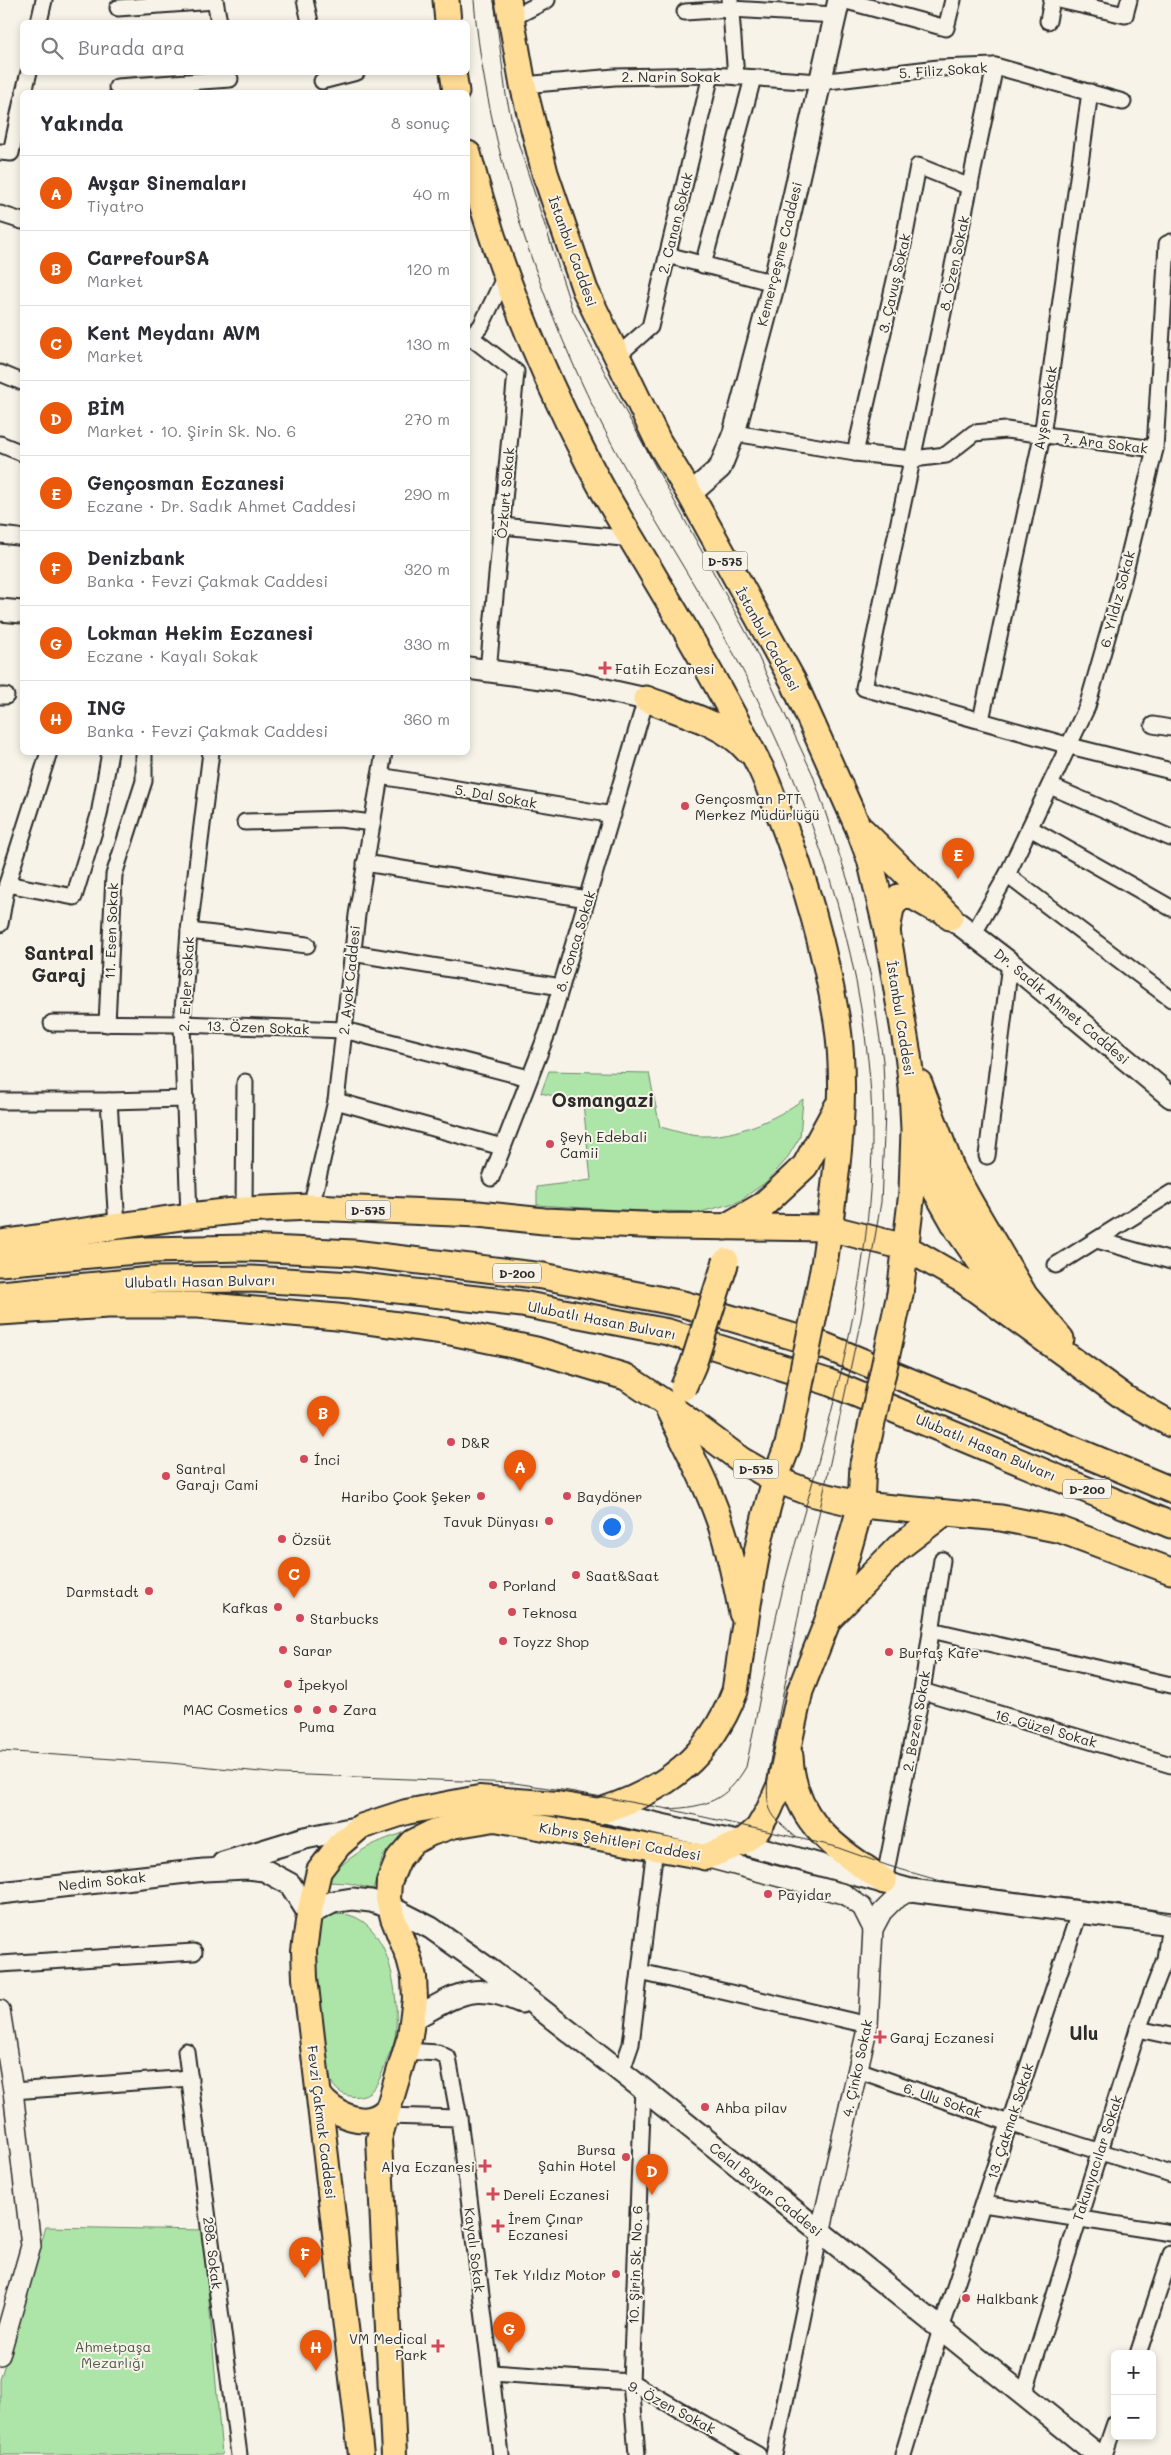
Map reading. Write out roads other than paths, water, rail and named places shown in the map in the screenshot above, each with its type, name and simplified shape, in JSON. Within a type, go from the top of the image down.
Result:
[{"type":"highway","points":[[446,0],[448,20]]},
{"type":"highway","name":"İstanbul Caddesi","points":[[509,9],[523,85],[545,173],[584,290],[658,440],[690,494],[793,681],[858,827],[870,859],[887,931],[908,1055],[914,1130],[912,1192],[900,1294],[863,1464],[861,1505],[828,1620],[800,1691],[791,1743]]},
{"type":"highway","points":[[453,75],[456,90]]},
{"type":"highway","points":[[470,161],[488,226],[506,274],[536,350],[590,466],[711,676],[760,766],[790,841],[812,914],[837,1022],[842,1099],[824,1265],[788,1445],[774,1479],[760,1532],[735,1691],[726,1716],[705,1748],[688,1765],[653,1790],[631,1801],[600,1811]]},
{"type":"highway","points":[[646,699],[706,700],[710,693],[711,676]]},
{"type":"highway","points":[[646,699],[697,718],[738,738],[760,766]]},
{"type":"highway","points":[[858,827],[950,917]]},
{"type":"highway","points":[[887,931],[891,908],[899,897],[904,895],[912,896],[950,917]]},
{"type":"highway","points":[[908,1055],[952,1170],[971,1204],[1025,1296],[1088,1372]]},
{"type":"highway","points":[[725,1227],[763,1205],[805,1166],[842,1099]]},
{"type":"highway","points":[[914,1130],[932,1186],[958,1230],[1022,1322]]},
{"type":"highway","name":"D-575","points":[[4,1243],[190,1216],[244,1210],[311,1208],[478,1214],[544,1221],[725,1227]]},
{"type":"highway","points":[[725,1227],[829,1228],[905,1247],[964,1281],[1128,1400],[1171,1424]]},
{"type":"highway","points":[[725,1227],[726,1261],[693,1366],[674,1395],[703,1480],[718,1517],[732,1564],[745,1628]]},
{"type":"highway","name":"D-200","points":[[0,1263],[147,1250],[248,1248],[354,1253],[543,1276],[684,1304],[825,1346],[1171,1490]]},
{"type":"highway","name":"Ulubatlı Hasan Bulvarı","points":[[0,1294],[152,1280],[252,1279],[352,1284],[522,1304],[668,1332],[828,1382],[1171,1525]]},
{"type":"highway","name":"D-575","points":[[0,1312],[108,1305],[198,1305],[336,1317],[451,1332],[536,1350],[626,1377],[674,1395],[741,1460],[774,1479],[824,1498],[861,1505]]},
{"type":"highway","points":[[861,1505],[1002,1518],[1061,1530],[1171,1571]]},
{"type":"highway","points":[[828,1620],[898,1548],[944,1512]]},
{"type":"highway","points":[[705,1857],[741,1843],[758,1829],[780,1785],[791,1743]]},
{"type":"highway","points":[[791,1743],[792,1772],[803,1807],[816,1829],[833,1846],[884,1882]]},
{"type":"main road","name":"Kemerçeşme Caddesi","points":[[690,494],[720,468],[734,433],[774,283],[839,5]]},
{"type":"main road","points":[[0,610],[20,612]]},
{"type":"main road","points":[[478,669],[570,682],[646,699]]},
{"type":"main road","name":"Dr. Sadık Ahmet Caddesi","points":[[950,917],[974,933],[1171,1097]]},
{"type":"main road","points":[[204,1870],[305,1838],[360,1826],[406,1812],[479,1798],[557,1804],[600,1811],[741,1843],[911,1890],[1079,1913],[1171,1923]]},
{"type":"main road","name":"Kıbrıs Şehitleri Caddesi","points":[[389,1903],[389,1882],[399,1858],[413,1842],[452,1826],[495,1819],[705,1857]]},
{"type":"main road","name":"Fevzi Çakmak Caddesi","points":[[360,1826],[339,1845],[319,1871],[309,1914],[304,1951],[305,1978],[361,2455]]},
{"type":"main road","points":[[204,1870],[248,1868],[264,1870],[290,1884],[309,1914]]},
{"type":"main road","name":"Nedim Sokak","points":[[0,1893],[204,1870]]},
{"type":"main road","name":"Celal Bayar Caddesi","points":[[309,1914],[333,1902],[352,1899],[389,1903],[431,1928],[493,1972],[643,2089],[1098,2455]]},
{"type":"main road","points":[[389,1903],[414,1977],[409,2036],[379,2138],[394,2455]]},
{"type":"main road","points":[[409,2036],[466,1992],[485,1991],[504,1994],[542,2011]]},
{"type":"main road","points":[[319,2095],[326,2104],[339,2114],[351,2118],[369,2119],[386,2112]]},
{"type":"street","points":[[39,20],[44,0]]},
{"type":"street","points":[[118,8],[215,0],[219,20]]},
{"type":"street","points":[[305,0],[310,20]]},
{"type":"street","points":[[509,9],[547,0]]},
{"type":"street","points":[[685,12],[731,4],[839,5],[946,28],[953,0]]},
{"type":"street","points":[[1048,21],[1052,0]]},
{"type":"street","points":[[1059,0],[1125,15],[1129,0]]},
{"type":"street","points":[[731,4],[736,77]]},
{"type":"street","name":"5. Filiz Sokak","points":[[820,82],[938,68],[996,66],[1123,102]]},
{"type":"street","name":"8. Özen Sokak","points":[[981,720],[864,688],[996,66]]},
{"type":"street","points":[[24,90],[27,75]]},
{"type":"street","points":[[322,82],[347,75]]},
{"type":"street","name":"2. Narin Sokak","points":[[523,85],[615,77],[711,75],[820,82]]},
{"type":"street","name":"2. Canan Sokak","points":[[616,357],[650,327],[711,75]]},
{"type":"street","points":[[703,265],[753,78]]},
{"type":"street","points":[[117,88],[230,81]]},
{"type":"street","name":"Ayşen Sokak","points":[[981,720],[1042,436],[1090,92]]},
{"type":"street","points":[[0,152],[11,153],[20,110]]},
{"type":"street","name":"3. Çavuş Sokak","points":[[855,453],[902,250],[918,166],[970,186]]},
{"type":"street","points":[[0,214],[20,220]]},
{"type":"street","name":"6. Yıldız Sokak","points":[[974,933],[1007,875],[1070,746],[1090,697],[1120,592],[1155,449],[1165,364],[1167,244],[1171,242]]},
{"type":"street","points":[[667,256],[774,283]]},
{"type":"street","points":[[470,336],[481,326],[506,274]]},
{"type":"street","name":"Özkurt Sokak","points":[[470,339],[516,372],[502,526],[478,669]]},
{"type":"street","points":[[0,373],[20,381]]},
{"type":"street","name":"7. Ara Sokak","points":[[734,433],[855,453],[913,459],[946,455],[974,433],[1006,430],[1155,449]]},
{"type":"street","points":[[0,444],[20,452]]},
{"type":"street","points":[[502,526],[632,539]]},
{"type":"street","points":[[0,535],[18,537]]},
{"type":"street","name":"8. Gonca Sokak","points":[[491,1178],[548,1031],[646,699]]},
{"type":"street","points":[[981,720],[1070,746],[1171,772]]},
{"type":"street","points":[[1153,725],[1171,728]]},
{"type":"street","points":[[0,924],[7,884],[49,755]]},
{"type":"street","points":[[7,884],[74,897],[99,814],[109,755]]},
{"type":"street","name":"11. Esen Sokak","points":[[107,1024],[114,874],[144,781],[144,755]]},
{"type":"street","name":"2. Erler Sokak","points":[[190,1216],[182,1024],[189,931],[212,755]]},
{"type":"street","name":"2. Ayok Caddesi","points":[[311,1208],[336,1101],[352,953],[384,755]]},
{"type":"street","name":"5. Dal Sokak","points":[[380,776],[613,815]]},
{"type":"street","points":[[1050,786],[1171,838]]},
{"type":"street","points":[[245,822],[340,819],[372,823]]},
{"type":"street","points":[[1030,828],[1171,908]]},
{"type":"street","points":[[365,863],[587,899]]},
{"type":"street","points":[[1007,875],[1171,999]]},
{"type":"street","points":[[189,931],[307,945]]},
{"type":"street","points":[[352,953],[561,987]]},
{"type":"street","points":[[987,1156],[1010,963]]},
{"type":"street","name":"13. Özen Sokak","points":[[52,1023],[182,1024],[344,1030],[529,1078]]},
{"type":"street","points":[[244,1210],[245,1082]]},
{"type":"street","points":[[0,1101],[186,1099]]},
{"type":"street","points":[[110,1101],[117,1226]]},
{"type":"street","points":[[336,1101],[502,1147]]},
{"type":"street","points":[[1056,1265],[1171,1193]]},
{"type":"street","points":[[1097,1240],[1171,1261]]},
{"type":"street","name":"2. Bezen Sokak","points":[[884,1882],[922,1691],[942,1560]]},
{"type":"street","points":[[931,1630],[1171,1685]]},
{"type":"street","name":"16. Güzel Sokak","points":[[922,1691],[1171,1765]]},
{"type":"street","points":[[621,2073],[631,2044],[655,1848]]},
{"type":"street","name":"Kıbrıs Şehitleri Caddesi","points":[[705,1857],[844,1894],[862,1908],[874,1929]]},
{"type":"street","points":[[874,1929],[882,1912],[894,1900],[911,1890]]},
{"type":"street","name":"13. Çakmak Sokak","points":[[903,2455],[941,2330],[1079,1913]]},
{"type":"street","name":"Takunyacılar Sokak","points":[[1024,2394],[1138,2029],[1168,1961],[1171,1923]]},
{"type":"street","name":"4. Çinko Sokak","points":[[820,2233],[868,2025],[874,1929]]},
{"type":"street","points":[[0,1964],[194,1952]]},
{"type":"street","points":[[640,1972],[868,2025]]},
{"type":"street","points":[[0,2010],[13,2091],[31,2246],[0,2355]]},
{"type":"street","points":[[1138,2029],[1171,2036]]},
{"type":"street","name":"Kayalı Sokak","points":[[409,2036],[448,2058],[459,2118],[500,2455]]},
{"type":"street","name":"298. Sokak","points":[[186,2051],[239,2455]]},
{"type":"street","name":"6. Ulu Sokak","points":[[858,2070],[1009,2124],[1171,2174]]},
{"type":"street","points":[[13,2091],[190,2078]]},
{"type":"street","name":"10. Şirin Sk. No. 6","points":[[637,2455],[631,2382],[643,2089]]},
{"type":"street","points":[[386,2112],[459,2118]]},
{"type":"street","points":[[984,2204],[1171,2234]]},
{"type":"street","points":[[774,2455],[820,2233]]},
{"type":"street","points":[[1139,2350],[1171,2254]]},
{"type":"street","name":"9. Özen Sokak","points":[[491,2373],[631,2382],[758,2455]]},
{"type":"street","points":[[1104,2455],[1111,2434]]},
{"type":"tram line","points":[[474,0],[491,113],[505,171],[541,285],[587,394],[612,444],[734,654],[782,751],[821,851],[837,902],[861,1007],[868,1060],[872,1124],[870,1189],[863,1253],[853,1316],[839,1380],[777,1615],[746,1767],[731,1788],[714,1800],[704,1804],[668,1809]]},
{"type":"tram line","points":[[494,0],[506,95],[514,130],[572,309],[617,396],[752,643],[813,775],[850,887],[871,977],[883,1061],[885,1113],[881,1202],[861,1319],[808,1565],[768,1772],[767,1795],[771,1810],[780,1823],[797,1838]]},
{"type":"tram line","points":[[0,1751],[170,1763],[280,1774],[514,1783],[668,1809],[833,1846],[889,1866],[948,1883],[1130,1906],[1171,1915]]},
{"type":"place","name":"Fatih Eczanesi","points":[[605,668]]},
{"type":"place","name":"Gençosman PTT Merkez Müdürlüğü","points":[[685,806]]},
{"type":"place","name":"Gençosman Eczanesi","points":[[958,879]]},
{"type":"place","name":"Şeyh Edebali Camii","points":[[550,1144]]},
{"type":"place","name":"CarrefourSA","points":[[323,1437]]},
{"type":"place","name":"D&R","points":[[451,1442]]},
{"type":"place","name":"Ínci","points":[[304,1459]]},
{"type":"place","name":"Santral Garajı Cami","points":[[166,1476]]},
{"type":"place","name":"Avşar Sinemaları","points":[[520,1491]]},
{"type":"place","name":"Haribo Çook Şeker","points":[[481,1496]]},
{"type":"place","name":"Baydöner","points":[[567,1496]]},
{"type":"place","name":"Tavuk Dünyası","points":[[549,1521]]},
{"type":"place","name":"Özsüt","points":[[282,1539]]},
{"type":"place","name":"Saat&Saat","points":[[576,1575]]},
{"type":"place","name":"Porland","points":[[493,1585]]},
{"type":"place","name":"Darmstadt","points":[[149,1591]]},
{"type":"place","name":"Kent Meydanı AVM","points":[[294,1598]]},
{"type":"place","name":"Kafkas","points":[[278,1607]]},
{"type":"place","name":"Teknosa","points":[[512,1612]]},
{"type":"place","name":"Starbucks","points":[[300,1618]]},
{"type":"place","name":"Toyzz Shop","points":[[503,1641]]},
{"type":"place","name":"Sarar","points":[[283,1650]]},
{"type":"place","name":"Burfaş Kafe","points":[[889,1652]]},
{"type":"place","name":"İpekyol","points":[[288,1684]]},
{"type":"place","name":"MAC Cosmetics","points":[[298,1709]]},
{"type":"place","name":"Zara","points":[[333,1709]]},
{"type":"place","name":"Puma","points":[[317,1710]]},
{"type":"place","name":"Payidar","points":[[768,1894]]},
{"type":"place","name":"Garaj Eczanesi","points":[[880,2037]]},
{"type":"place","name":"Ahba pilav","points":[[705,2107]]},
{"type":"place","name":"Bursa Şahin Hotel","points":[[626,2157]]},
{"type":"place","name":"Alya Eczanesi","points":[[485,2166]]},
{"type":"place","name":"Dereli Eczanesi","points":[[493,2194]]},
{"type":"place","name":"BİM","points":[[652,2195]]},
{"type":"place","name":"İrem Çınar Eczanesi","points":[[498,2226]]},
{"type":"place","name":"Tek Yıldız Motor","points":[[616,2274]]},
{"type":"place","name":"Denizbank","points":[[305,2278]]},
{"type":"place","name":"Halkbank","points":[[966,2298]]},
{"type":"place","name":"VM Medical Park","points":[[438,2346]]},
{"type":"place","name":"Lokman Hekim Eczanesi","points":[[509,2353]]},
{"type":"place","name":"ING","points":[[316,2371]]},
{"type":"district","name":"Santral Garaj","points":[[59,963]]},
{"type":"district","name":"Osmangazi","points":[[603,1099]]},
{"type":"district","name":"Ulu","points":[[1084,2032]]},
{"type":"park label","name":"Ahmetpaşa Mezarlığı","points":[[113,2354]]}]
